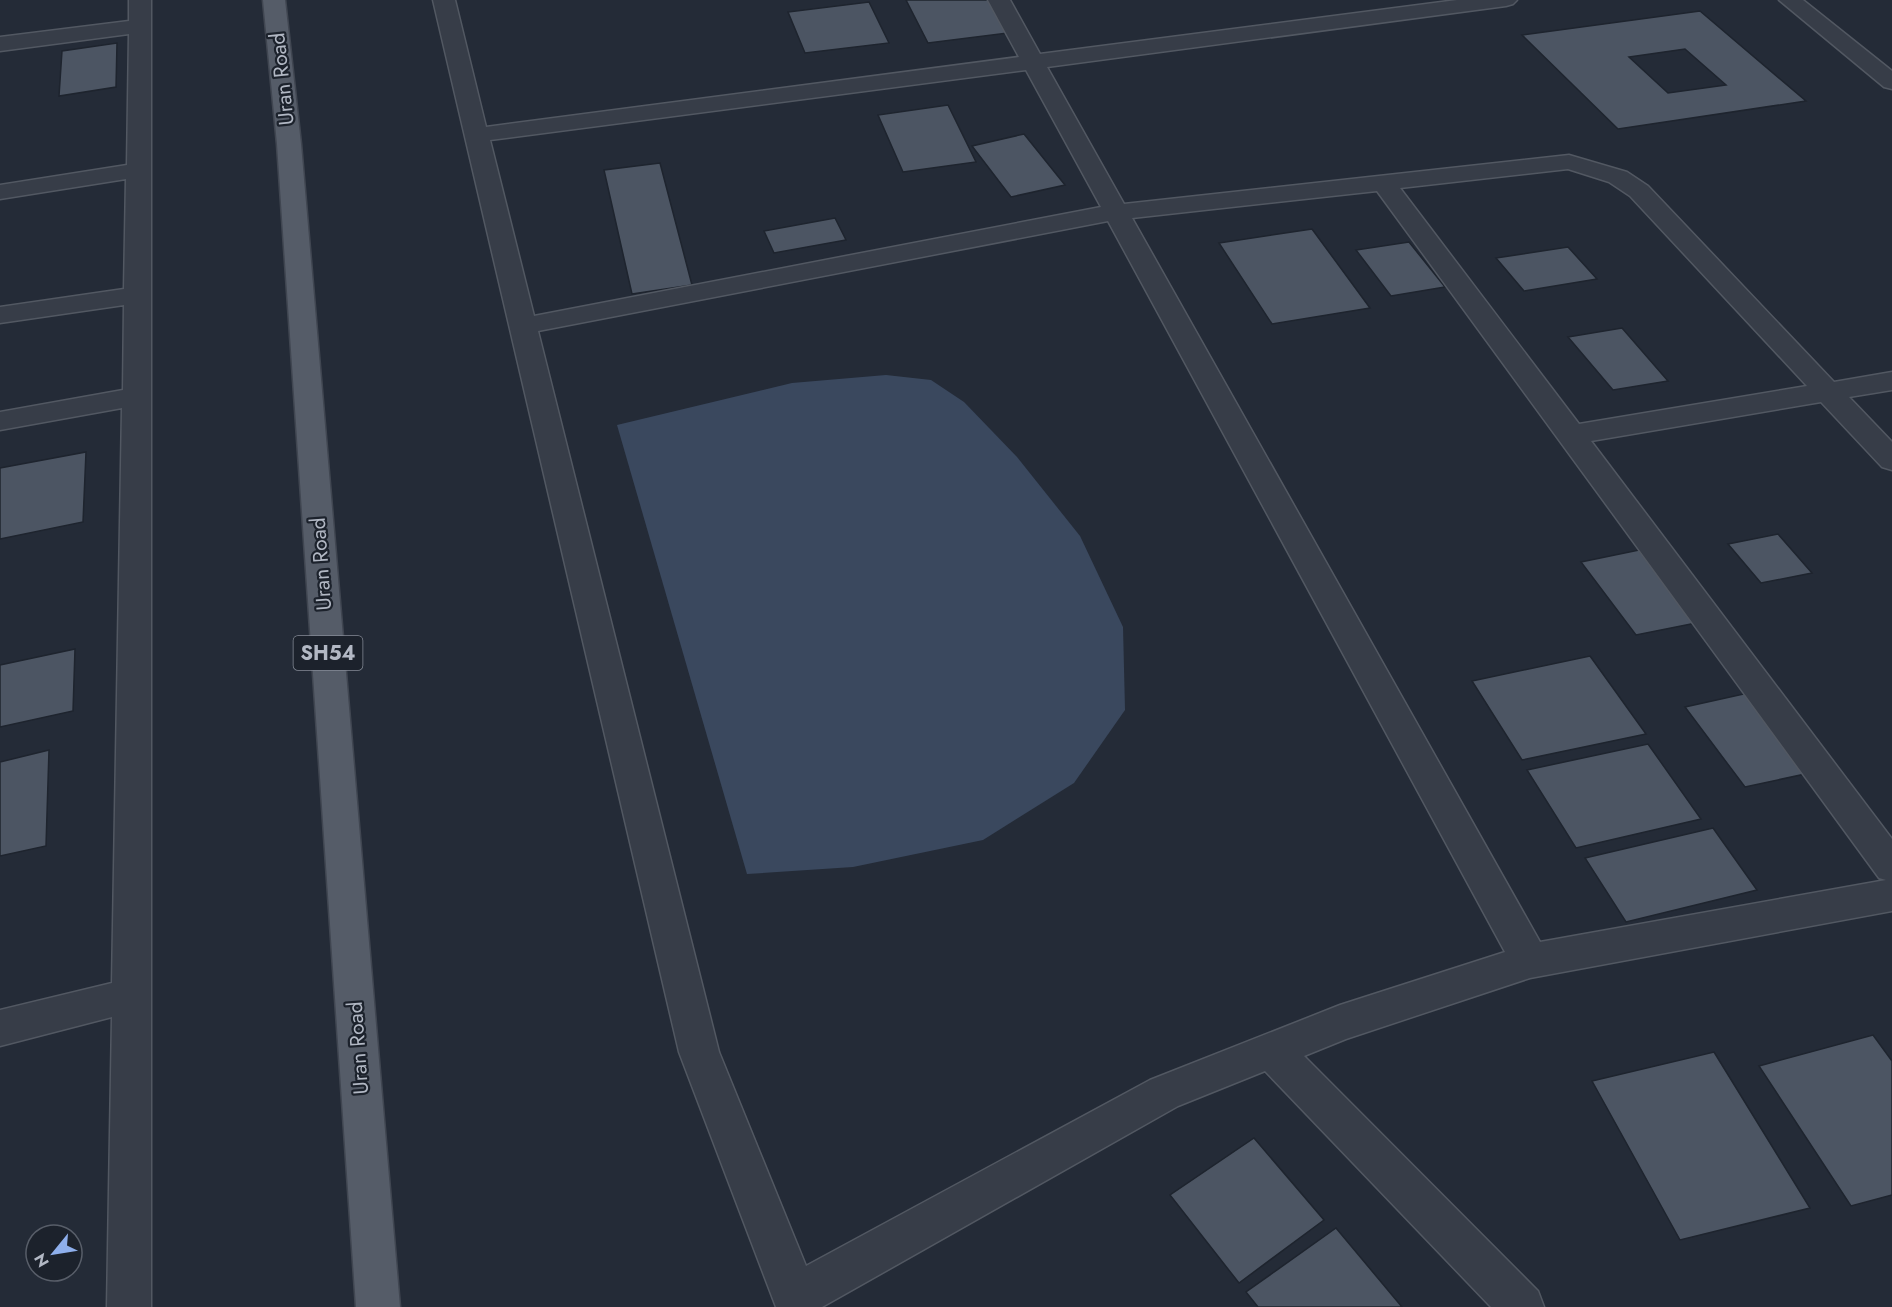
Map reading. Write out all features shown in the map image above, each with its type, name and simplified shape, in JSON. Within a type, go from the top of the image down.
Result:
[{"type":"main road","name":"Uran Road","points":[[274,0],[289,144],[378,1307]]},
{"type":"street","points":[[444,0],[699,1052],[797,1302],[1164,1093],[1340,1023],[1530,961],[1892,895]]},
{"type":"street","points":[[999,0],[1530,961]]},
{"type":"street","points":[[477,135],[1506,0]]},
{"type":"street","points":[[1790,0],[1892,82]]},
{"type":"street","points":[[0,44],[140,13],[129,1307]]},
{"type":"street","points":[[523,326],[1116,212],[1569,162],[1618,177],[1639,191],[1892,460]]},
{"type":"street","points":[[0,192],[140,170]]},
{"type":"street","points":[[1383,182],[1892,867]]},
{"type":"street","points":[[0,315],[139,295]]},
{"type":"street","points":[[1571,435],[1892,381]]},
{"type":"street","points":[[0,420],[138,396]]},
{"type":"street","points":[[0,1028],[132,995]]},
{"type":"street","points":[[1271,1050],[1522,1307]]},
{"type":"water","points":[[886,375],[931,380],[964,402],[1017,457],[1080,536],[1123,627],[1125,710],[1074,783],[983,840],[853,867],[747,874],[617,425],[792,383]]},
{"type":"building","points":[[906,0],[988,0],[1008,33],[928,43]]},
{"type":"building","points":[[869,2],[889,43],[805,53],[788,12]]},
{"type":"building","points":[[1700,11],[1806,101],[1618,129],[1522,35]],"holes":[[[1685,49],[1726,85],[1668,93],[1629,57]]]},
{"type":"building","points":[[117,43],[116,87],[59,96],[62,51]]},
{"type":"building","points":[[948,105],[976,162],[903,172],[878,115]]},
{"type":"building","points":[[1024,134],[1065,185],[1011,197],[972,146]]},
{"type":"building","points":[[660,163],[692,285],[632,294],[604,170]]},
{"type":"building","points":[[835,218],[846,240],[774,253],[764,231]]},
{"type":"building","points":[[1312,229],[1370,308],[1272,324],[1219,243]]},
{"type":"building","points":[[1409,242],[1445,287],[1391,296],[1356,250]]},
{"type":"building","points":[[1568,247],[1597,279],[1524,291],[1496,258]]},
{"type":"building","points":[[1622,328],[1668,381],[1613,390],[1568,337]]},
{"type":"building","points":[[86,452],[83,522],[0,539],[0,468]]},
{"type":"building","points":[[1778,534],[1812,573],[1761,583],[1728,544]]},
{"type":"building","points":[[1639,550],[1696,623],[1636,635],[1581,562]]},
{"type":"building","points":[[75,649],[73,711],[0,727],[0,665]]},
{"type":"building","points":[[1590,656],[1646,734],[1522,760],[1472,681]]},
{"type":"building","points":[[1757,691],[1819,771],[1745,787],[1685,707]]},
{"type":"building","points":[[1648,744],[1701,819],[1576,848],[1527,770]]},
{"type":"building","points":[[49,750],[46,846],[0,856],[0,762]]},
{"type":"building","points":[[1713,828],[1757,890],[1626,922],[1585,858]]},
{"type":"building","points":[[1873,1035],[1892,1061],[1892,1195],[1851,1206],[1759,1066]]},
{"type":"building","points":[[1714,1052],[1810,1208],[1680,1240],[1592,1081]]},
{"type":"building","points":[[1254,1138],[1324,1220],[1239,1283],[1170,1195]]},
{"type":"building","points":[[1336,1228],[1402,1307],[1258,1307],[1246,1292]]}]
